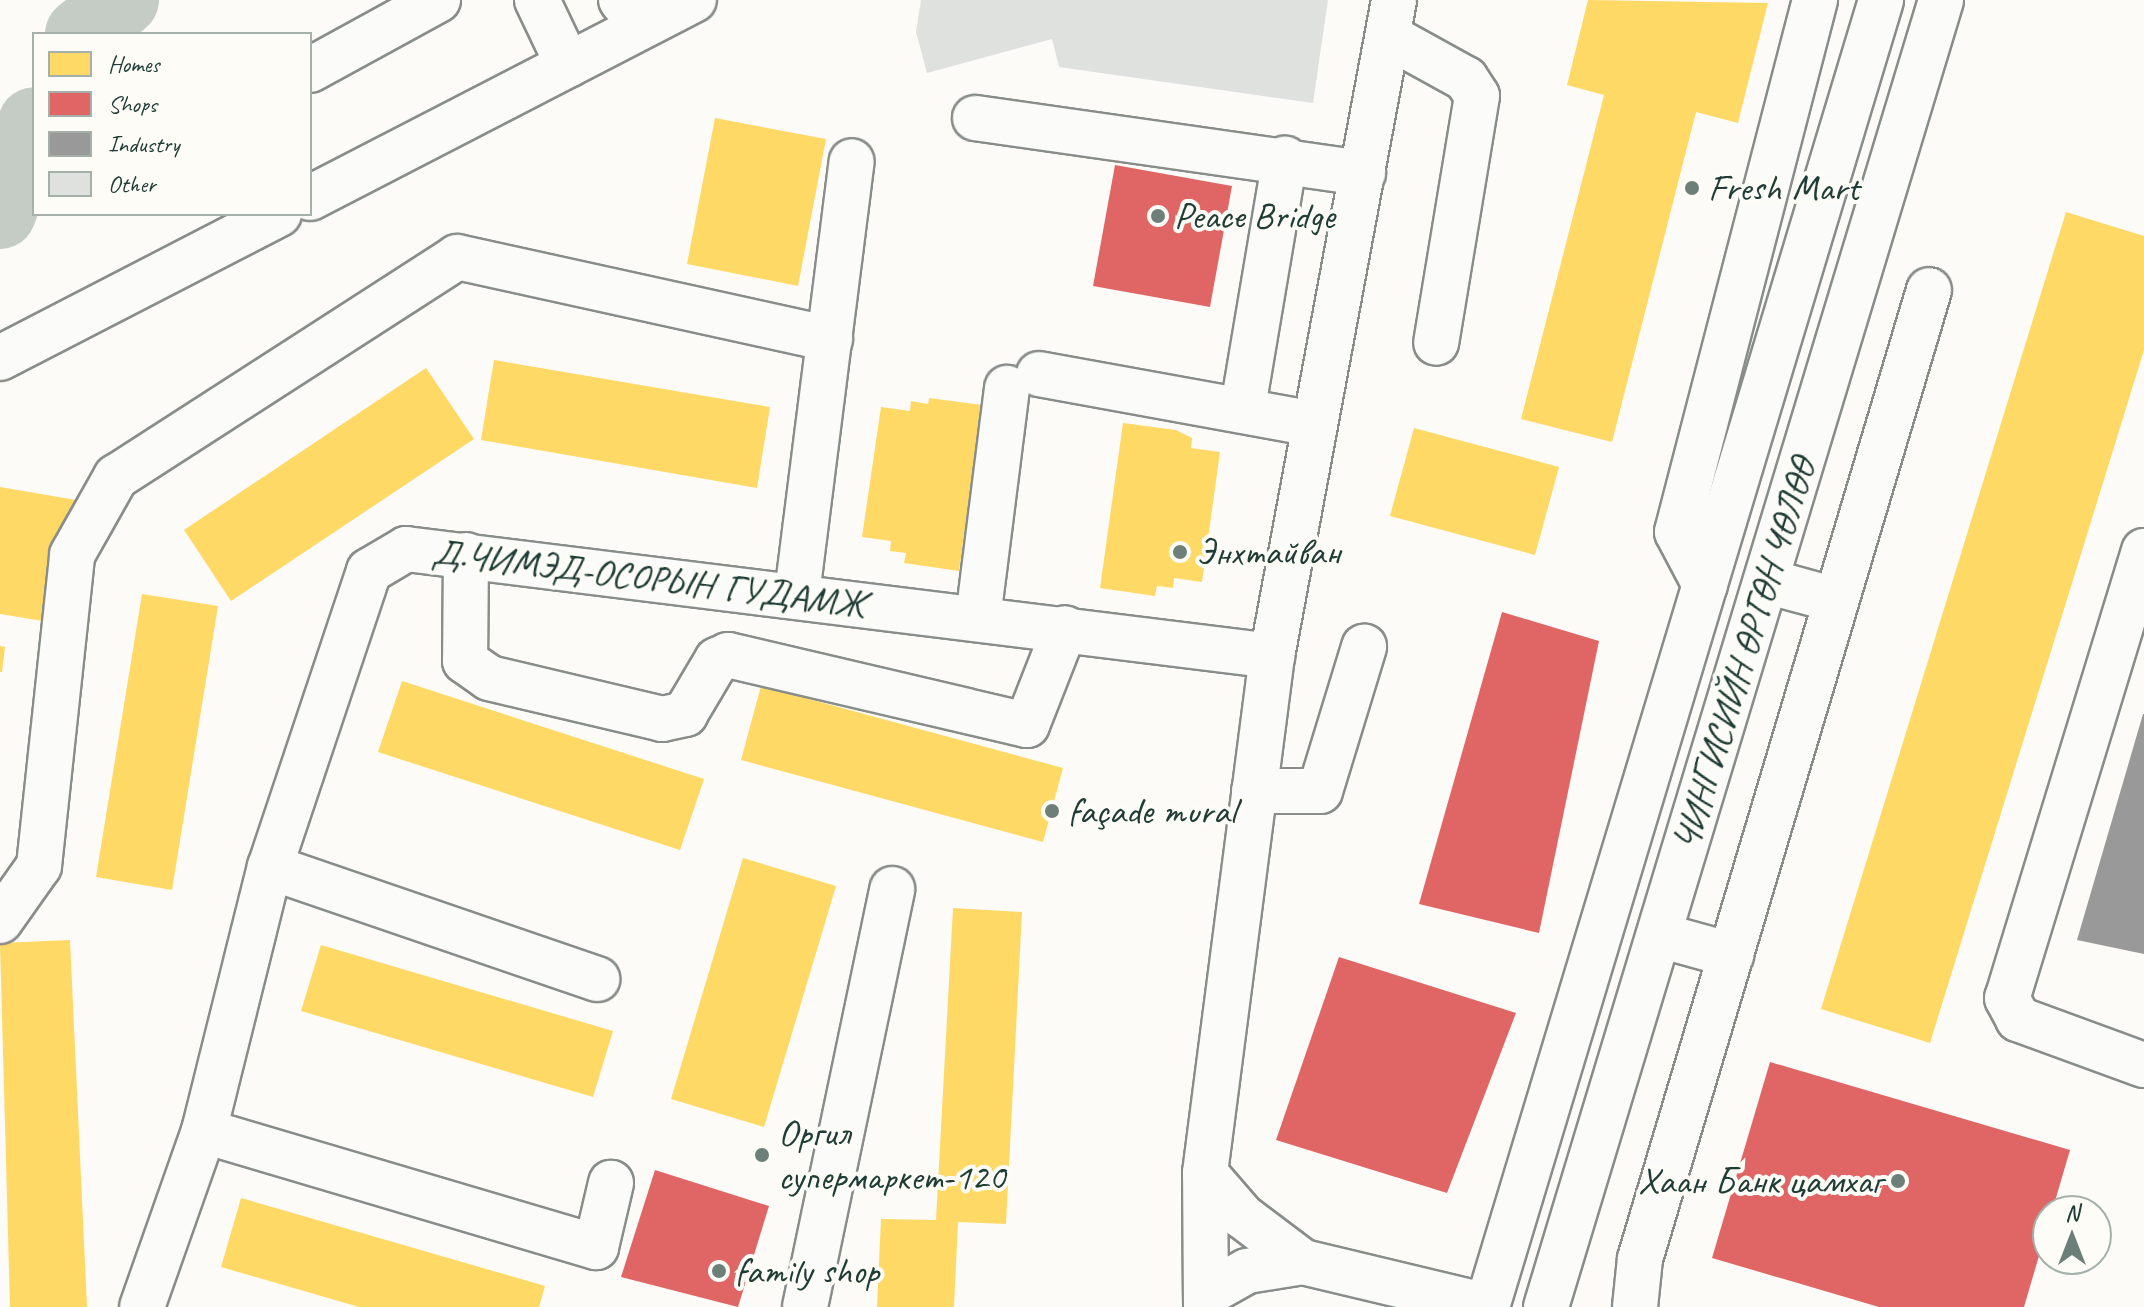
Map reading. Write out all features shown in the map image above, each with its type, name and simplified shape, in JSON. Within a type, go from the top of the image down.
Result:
[{"type":"main road","points":[[312,69],[438,0]]},
{"type":"main road","points":[[537,0],[568,65]]},
{"type":"main road","points":[[312,197],[568,65],[631,12],[694,0]]},
{"type":"main road","points":[[1705,585],[1677,532],[1815,0]]},
{"type":"main road","name":"ЧИНГИСИЙН ӨРГӨН ЧӨЛӨӨ","points":[[1488,1306],[1881,0]]},
{"type":"main road","name":"ЧИНГИСИЙН ӨРГӨН ЧӨЛӨӨ","points":[[1546,1307],[1941,0]]},
{"type":"main road","points":[[1206,1301],[1205,1173],[1272,656],[1391,18],[1466,79],[1477,96],[1436,343]]},
{"type":"main road","points":[[975,118],[1285,159],[1363,173]]},
{"type":"main road","points":[[1243,407],[1285,159]]},
{"type":"main road","points":[[797,594],[852,161]]},
{"type":"main road","points":[[0,358],[275,216]]},
{"type":"main road","points":[[0,921],[39,866],[72,555],[116,477],[457,257],[830,339]]},
{"type":"main road","points":[[1635,1307],[1640,1259],[1929,290]]},
{"type":"main road","points":[[978,618],[1023,381],[1243,407],[1315,424]]},
{"type":"main road","name":"Д.ЧИМЭД-ОСОРЫН ГУДАМЖ","points":[[142,1307],[204,1131],[270,867],[369,571],[406,549],[797,594],[1272,656]]},
{"type":"main road","points":[[2144,551],[2007,998],[2018,1019],[2144,1065]]},
{"type":"main road","points":[[466,555],[465,661],[489,678],[662,719],[685,714],[717,660],[728,655],[1027,725],[1065,628]]},
{"type":"main road","points":[[1766,581],[1836,600]]},
{"type":"main road","points":[[1254,791],[1320,791],[1364,647]]},
{"type":"main road","points":[[270,867],[597,979]]},
{"type":"main road","points":[[805,1307],[892,889]]},
{"type":"main road","points":[[1659,935],[1731,955]]},
{"type":"main road","points":[[204,1131],[596,1247],[611,1183]]},
{"type":"main road","points":[[1205,1173],[1242,1216],[1303,1262]]},
{"type":"main road","points":[[1206,1301],[1247,1271],[1303,1262],[1488,1306]]},
{"type":"building: Homes","points":[[1588,0],[1768,3],[1738,123],[1696,112],[1612,442],[1521,419],[1604,95],[1567,85]]},
{"type":"building: Homes","points":[[715,118],[826,139],[798,286],[687,264]]},
{"type":"building: Homes","points":[[2066,212],[2144,236],[2144,350],[1930,1043],[1821,1009]]},
{"type":"building: Homes","points":[[494,360],[770,407],[757,488],[481,440]]},
{"type":"building: Homes","points":[[426,368],[474,439],[231,601],[184,530]]},
{"type":"building: Homes","points":[[929,398],[982,405],[959,571],[904,563],[906,553],[890,551],[891,541],[862,537],[881,407],[910,411],[911,401],[928,404]]},
{"type":"building: Homes","points":[[1123,423],[1176,430],[1192,438],[1191,448],[1220,452],[1202,582],[1174,578],[1173,588],[1157,586],[1155,596],[1100,588]]},
{"type":"building: Homes","points":[[1414,428],[1559,467],[1535,555],[1390,516]]},
{"type":"building: Homes","points":[[0,487],[76,500],[55,623],[0,614]]},
{"type":"building: Homes","points":[[142,594],[218,606],[172,890],[96,877]]},
{"type":"building: Homes","points":[[0,646],[5,647],[2,672],[0,672]]},
{"type":"building: Homes","points":[[402,681],[704,779],[680,850],[378,752]]},
{"type":"building: Homes","points":[[761,686],[1063,768],[1043,842],[741,760]]},
{"type":"building: Homes","points":[[743,858],[836,886],[764,1127],[671,1099]]},
{"type":"building: Homes","points":[[953,908],[1022,912],[1006,1224],[958,1222],[954,1307],[877,1307],[881,1219],[936,1220]]},
{"type":"building: Homes","points":[[70,940],[87,1307],[10,1307],[0,943]]},
{"type":"building: Homes","points":[[321,945],[613,1031],[593,1097],[301,1011]]},
{"type":"building: Homes","points":[[241,1198],[545,1286],[539,1307],[359,1307],[221,1267]]},
{"type":"building: Shops","points":[[1115,165],[1232,186],[1210,307],[1093,286]]},
{"type":"building: Shops","points":[[1502,612],[1599,641],[1539,933],[1419,904]]},
{"type":"building: Shops","points":[[1339,957],[1516,1013],[1447,1193],[1276,1140]]},
{"type":"building: Shops","name":"Хаан Банк цамхаг","points":[[1770,1062],[2070,1150],[2057,1195],[2032,1195],[2033,1275],[2024,1307],[1879,1307],[1712,1258]]},
{"type":"building: Shops","points":[[655,1170],[769,1206],[738,1307],[621,1277]]},
{"type":"building: Industry","points":[[2144,714],[2144,954],[2077,940]]},
{"type":"building: Other","points":[[921,0],[1328,0],[1313,103],[1059,67],[1052,39],[927,73],[916,32]]},
{"type":"waterway","points":[[83,32],[123,0]]},
{"type":"waterway","points":[[0,213],[32,128]]},
{"type":"place","name":"Fresh Mart","points":[[1692,188]]},
{"type":"place","name":"Peace Bridge","points":[[1158,216]]},
{"type":"place","name":"Энхтайван","points":[[1180,552]]},
{"type":"place","name":"façade mural","points":[[1052,811]]},
{"type":"place","name":"Оргил супермаркет-120","points":[[762,1155]]},
{"type":"place","name":"Хаан Банк цамхаг","points":[[1898,1181]]},
{"type":"place","name":"family shop","points":[[719,1271]]}]
